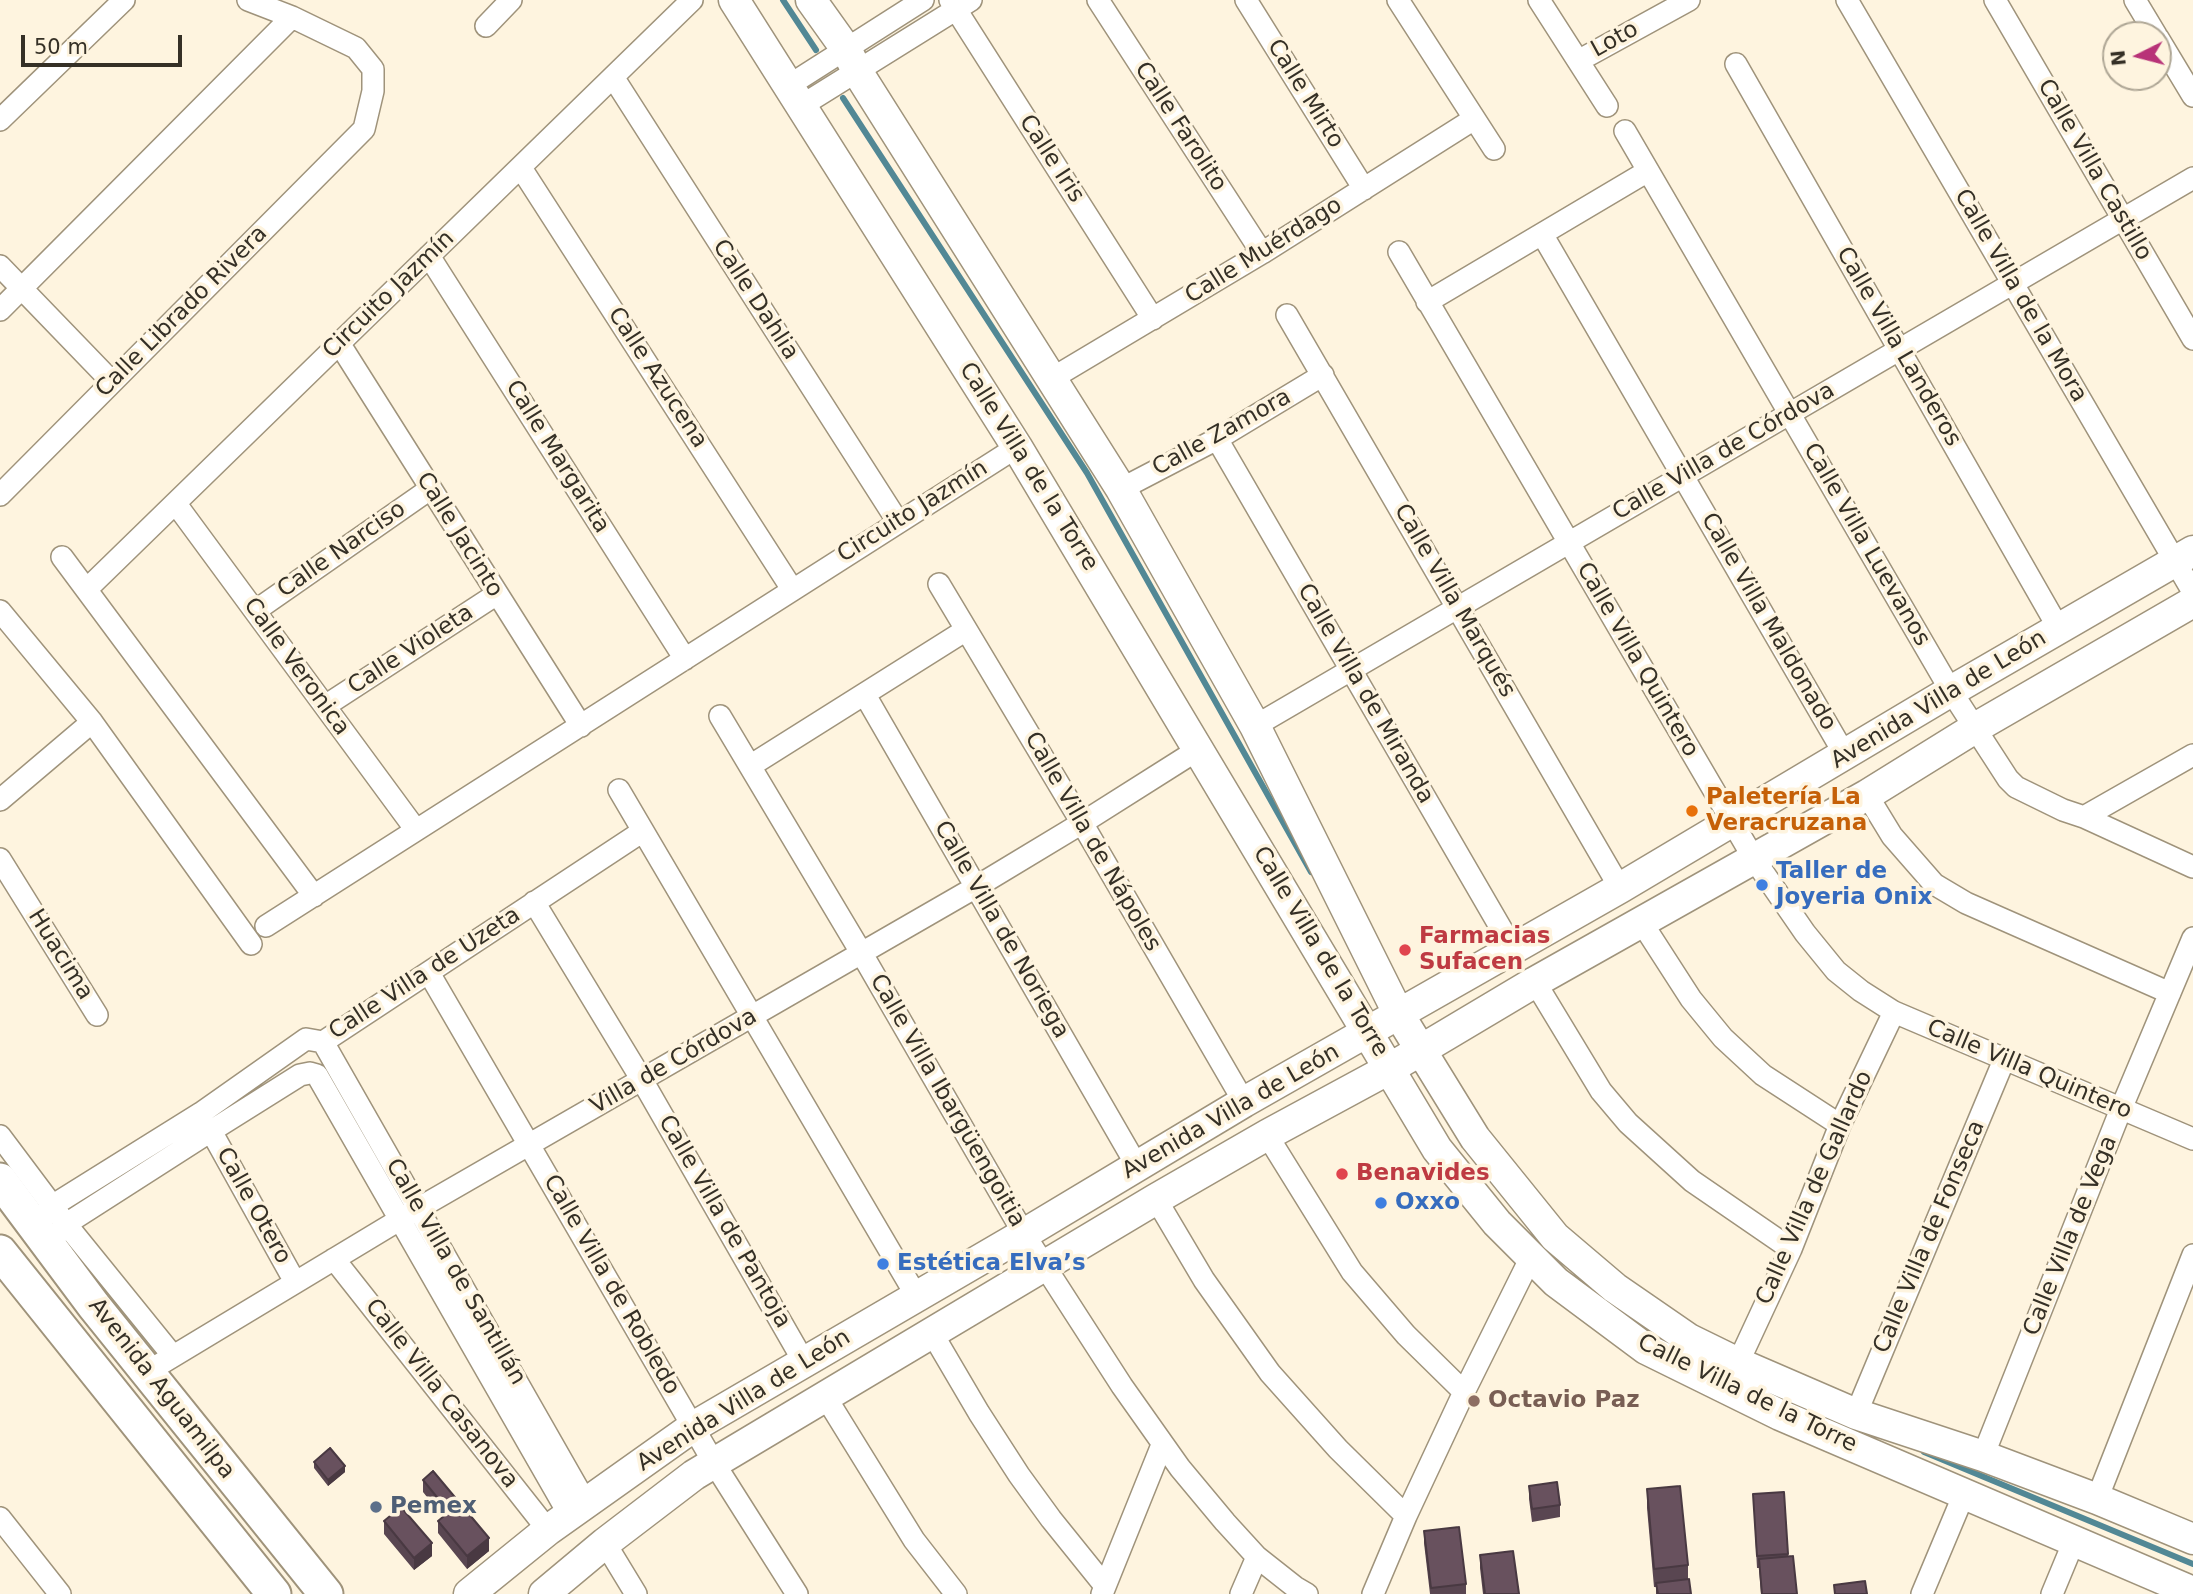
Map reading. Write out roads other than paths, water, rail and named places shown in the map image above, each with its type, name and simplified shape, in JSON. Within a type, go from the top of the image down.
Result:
[{"type":"main road","name":"Avenida Aguamilpa","points":[[6,1189],[50,1226],[160,1364],[326,1594]]},
{"type":"main road","points":[[6,1189],[34,1278],[52,1319]]},
{"type":"main road","name":"Avenida Aguamilpa","points":[[0,1252],[274,1594]]},
{"type":"street","points":[[0,120],[124,0]]},
{"type":"street","points":[[0,310],[292,17],[248,0]]},
{"type":"street","points":[[486,26],[511,0]]},
{"type":"street","name":"Circuito Jazmín","points":[[87,589],[692,0]]},
{"type":"street","name":"Calle Villa de la Torre","points":[[734,0],[1017,447],[1369,1031],[1437,1149],[1497,1223],[1556,1282],[1646,1349],[1780,1415],[2189,1592]]},
{"type":"street","name":"Calle Villa de la Torre","points":[[811,0],[1121,489],[1255,726],[1398,1013],[1475,1138],[1555,1237],[1615,1287],[1689,1339],[1738,1363],[1856,1414],[2097,1499],[2193,1539]]},
{"type":"street","points":[[851,60],[923,0]]},
{"type":"street","name":"Calle Farolito","points":[[1098,0],[1262,253]]},
{"type":"street","name":"Calle Mirto","points":[[1245,0],[1364,189]]},
{"type":"street","points":[[1398,0],[1494,149]]},
{"type":"street","points":[[1539,0],[1607,106]]},
{"type":"street","name":"Loto","points":[[1578,61],[1689,0]]},
{"type":"street","name":"Calle Villa de la Mora","points":[[1847,0],[2013,284],[2184,557],[2193,592]]},
{"type":"street","name":"Calle Villa Castillo","points":[[1995,0],[2193,340]]},
{"type":"street","points":[[2136,0],[2148,21]]},
{"type":"street","points":[[795,96],[851,60],[959,3]]},
{"type":"street","name":"Calle Iris","points":[[959,3],[1153,318]]},
{"type":"street","name":"Calle Librado Rivera","points":[[0,495],[364,129],[373,91],[373,69],[356,48],[292,17]]},
{"type":"street","points":[[2172,61],[2193,96]]},
{"type":"street","name":"Calle Villa Landeros","points":[[1736,64],[2059,629]]},
{"type":"street","name":"Calle Dahlia","points":[[613,77],[898,522]]},
{"type":"street","name":"Calle Muérdago","points":[[1051,379],[1262,253],[1474,119]]},
{"type":"street","name":"Calle Villa Luevanos","points":[[1625,131],[1951,691],[2008,779],[2016,787],[2063,810],[2193,867]]},
{"type":"street","name":"Calle Azucena","points":[[521,168],[792,589]]},
{"type":"street","points":[[1427,302],[1648,171]]},
{"type":"street","name":"Calle Villa de Córdova","points":[[1255,726],[2193,178]]},
{"type":"street","name":"Calle Villa Maldonado","points":[[1542,234],[1845,755]]},
{"type":"street","name":"Calle Villa Quintero","points":[[1399,252],[1754,859],[1805,933],[1836,971],[1894,1013],[2193,1139]]},
{"type":"street","name":"Calle Margarita","points":[[429,256],[685,659]]},
{"type":"street","points":[[0,265],[112,382]]},
{"type":"street","name":"Calle Villa Marqués","points":[[1287,315],[1620,888]]},
{"type":"street","name":"Calle Jacinto","points":[[339,343],[581,726]]},
{"type":"street","name":"Calle Zamora","points":[[1121,489],[1217,439],[1323,375]]},
{"type":"street","name":"Calle Villa de Miranda","points":[[1217,439],[1513,948]]},
{"type":"street","name":"Circuito Jazmín","points":[[266,926],[1017,447]]},
{"type":"street","name":"Calle Narciso","points":[[255,611],[430,489]]},
{"type":"street","name":"Calle Veronica","points":[[176,504],[416,830]]},
{"type":"street","points":[[62,557],[314,896]]},
{"type":"street","name":"Avenida Villa de León","points":[[469,1594],[568,1516],[693,1427],[1244,1102],[1620,888],[1951,691],[2184,557]]},
{"type":"street","name":"Calle Villa de Nápoles","points":[[939,584],[1244,1102]]},
{"type":"street","name":"Calle Violeta","points":[[325,706],[497,594]]},
{"type":"street","name":"Avenida Villa de León","points":[[544,1594],[694,1475],[825,1396],[1156,1199],[1390,1069],[1535,982],[1867,795],[1975,728],[2193,603]]},
{"type":"street","points":[[0,611],[92,722],[251,944]]},
{"type":"street","points":[[750,766],[966,630]]},
{"type":"street","name":"Calle Villa de Noriega","points":[[865,695],[1137,1166]]},
{"type":"street","name":"Calle Villa Ibargüengoitia","points":[[720,716],[1024,1234],[1092,1342],[1162,1445],[1225,1522],[1257,1557],[1294,1587],[1307,1594]]},
{"type":"street","points":[[0,800],[92,722]]},
{"type":"street","name":"Villa de Córdova","points":[[160,1364],[410,1213],[976,887],[1199,749]]},
{"type":"street","points":[[2084,817],[2193,755]]},
{"type":"street","points":[[619,790],[917,1297]]},
{"type":"street","points":[[1867,795],[1892,836],[1934,884],[1966,903],[2170,993]]},
{"type":"street","name":"Calle Villa de Uzeta","points":[[50,1226],[201,1113],[306,1039],[323,1042],[643,831]]},
{"type":"street","name":"Huacima","points":[[0,859],[97,1015]]},
{"type":"street","name":"Calle Villa de Pantoja","points":[[534,902],[642,1080],[804,1362]]},
{"type":"street","points":[[1642,923],[1691,999],[1723,1038],[1763,1075],[1840,1125]]},
{"type":"street","name":"Calle Villa de Vega","points":[[1983,1457],[2121,1109],[2193,938]]},
{"type":"street","name":"Calle Villa de Robledo","points":[[429,973],[714,1463],[797,1594]]},
{"type":"street","points":[[1535,982],[1601,1091],[1628,1123],[1692,1181],[1791,1249]]},
{"type":"street","name":"Calle Villa de Gallardo","points":[[1738,1363],[1791,1249],[1840,1125],[1894,1013]]},
{"type":"street","name":"Calle Villa de Santillán","points":[[323,1042],[568,1516]]},
{"type":"street","name":"Calle Villa de Fonseca","points":[[1856,1414],[2004,1060]]},
{"type":"street","name":"Calle Villa de Santillán","points":[[211,1131],[300,1075],[317,1075],[410,1213]]},
{"type":"street","points":[[0,1136],[50,1226],[211,1131]]},
{"type":"street","name":"Calle Otero","points":[[211,1131],[295,1282]]},
{"type":"street","points":[[1267,1135],[1352,1272],[1406,1335],[1464,1392]]},
{"type":"street","points":[[1156,1199],[1204,1280],[1270,1373],[1338,1449],[1406,1516]]},
{"type":"street","points":[[2097,1499],[2193,1255]]},
{"type":"street","points":[[1373,1594],[1464,1392],[1531,1257]]},
{"type":"street","name":"Calle Villa Casanova","points":[[334,1259],[568,1516]]},
{"type":"street","points":[[932,1333],[1019,1475],[1103,1590]]},
{"type":"street","points":[[825,1396],[914,1540],[956,1594]]},
{"type":"street","points":[[1103,1590],[1162,1445]]},
{"type":"street","points":[[1922,1594],[1964,1494]]},
{"type":"street","points":[[0,1518],[61,1594]]},
{"type":"street","points":[[2052,1594],[2074,1541]]},
{"type":"street","points":[[605,1543],[636,1594]]},
{"type":"street","points":[[1241,1594],[1257,1557]]},
{"type":"waterway","points":[[783,0],[816,50]]},
{"type":"waterway","points":[[843,98],[1087,473],[1311,872]]},
{"type":"waterway","points":[[1924,1452],[2193,1564]]},
{"type":"place","name":"Paletería La Veracruzana","points":[[1692,811]]},
{"type":"place","name":"Taller de Joyeria Onix","points":[[1762,885]]},
{"type":"place","name":"Farmacias Sufacen","points":[[1405,950]]},
{"type":"place","name":"Benavides","points":[[1342,1174]]},
{"type":"place","name":"Oxxo","points":[[1381,1203]]},
{"type":"place","name":"Estética Elva’s","points":[[883,1264]]},
{"type":"place","name":"Octavio Paz","points":[[1474,1401]]},
{"type":"place","name":"Pemex","points":[[376,1507]]}]
